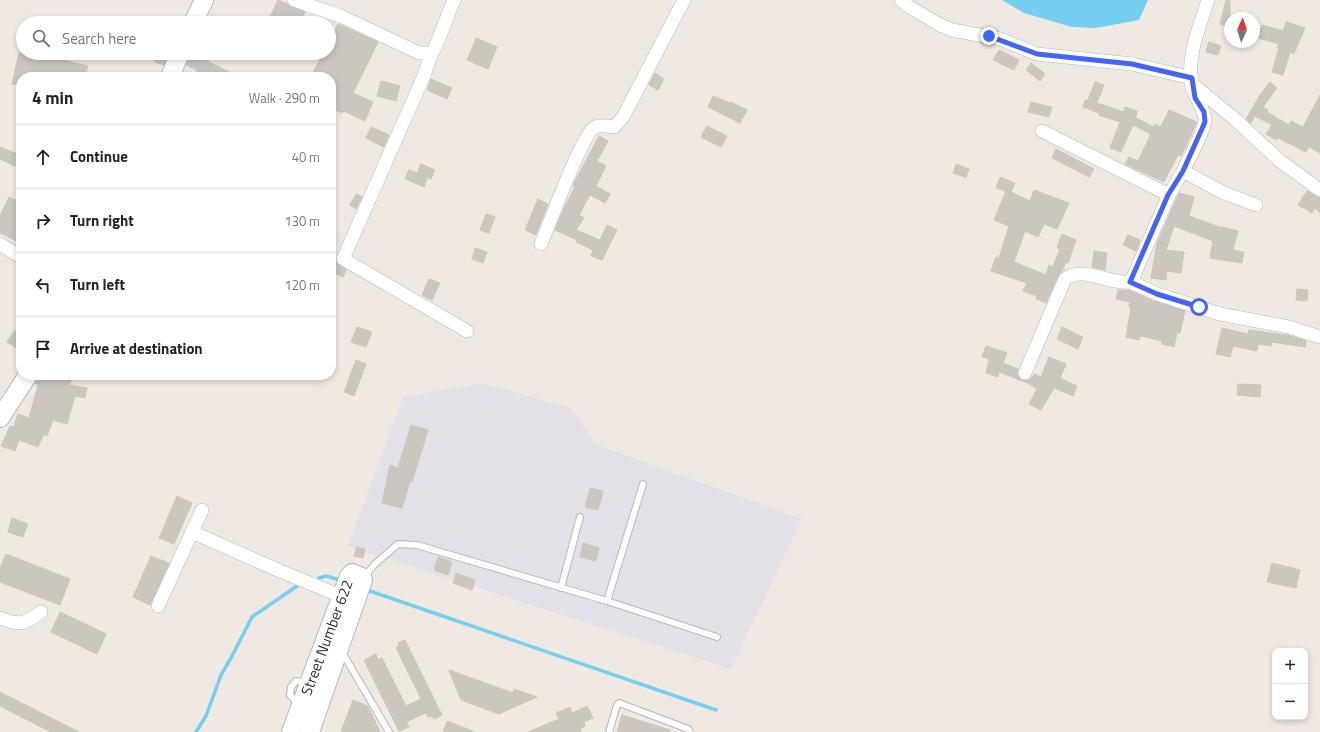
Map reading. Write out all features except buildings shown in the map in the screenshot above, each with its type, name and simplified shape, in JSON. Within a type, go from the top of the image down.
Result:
[{"type":"street","points":[[196,16],[204,0]]},
{"type":"street","points":[[294,0],[343,17],[419,53],[432,53]]},
{"type":"street","points":[[454,0],[432,53],[424,78],[343,259],[467,331]]},
{"type":"street","points":[[542,244],[563,189],[586,139],[596,126],[600,125],[614,127],[618,125],[684,0]]},
{"type":"street","points":[[901,0],[908,6],[940,25],[952,30],[1000,39],[1037,54],[1132,64],[1192,81],[1280,161],[1320,190]]},
{"type":"street","points":[[1130,282],[1168,195],[1183,171],[1205,122],[1204,112],[1195,98],[1192,81],[1194,44],[1208,0]]},
{"type":"street","points":[[172,72],[177,60]]},
{"type":"street","points":[[1042,131],[1168,195]]},
{"type":"street","points":[[1183,171],[1224,193],[1256,205]]},
{"type":"street","points":[[0,244],[16,254]]},
{"type":"street","points":[[1025,373],[1065,279],[1075,274],[1130,282],[1157,294],[1220,314],[1289,327],[1320,337]]},
{"type":"street","points":[[0,418],[25,380]]},
{"type":"street","points":[[158,606],[202,510]]},
{"type":"street","points":[[192,532],[341,596]]},
{"type":"street","name":"Street Number 622","points":[[291,732],[350,574],[363,578],[340,649],[310,732]]},
{"type":"street","points":[[0,618],[24,623],[41,612]]},
{"type":"street","points":[[305,693],[323,696]]},
{"type":"lane","points":[[607,601],[643,484]]},
{"type":"lane","points":[[561,588],[580,517]]},
{"type":"lane","points":[[363,578],[375,564],[398,544],[403,543],[417,545],[607,601],[717,637]]},
{"type":"lane","points":[[340,649],[389,732]]},
{"type":"lane","points":[[609,732],[617,705],[619,703],[688,729],[690,732]]},
{"type":"shaded area","points":[[482,383],[571,408],[597,445],[802,519],[731,669],[348,546],[403,397]]},
{"type":"water","points":[[1002,0],[1148,0],[1139,20],[1096,28],[1072,27],[1024,13]]},
{"type":"waterway","points":[[319,578],[326,576],[340,580]]},
{"type":"waterway","points":[[196,732],[206,716],[221,675],[252,617],[297,586]]},
{"type":"waterway","points":[[367,590],[716,710]]},
{"type":"route","points":[[989,36],[1000,39],[1028,52],[1037,54],[1145,66],[1192,78],[1195,98],[1204,112],[1205,122],[1183,171],[1168,195],[1130,282],[1157,294],[1199,307]]}]
